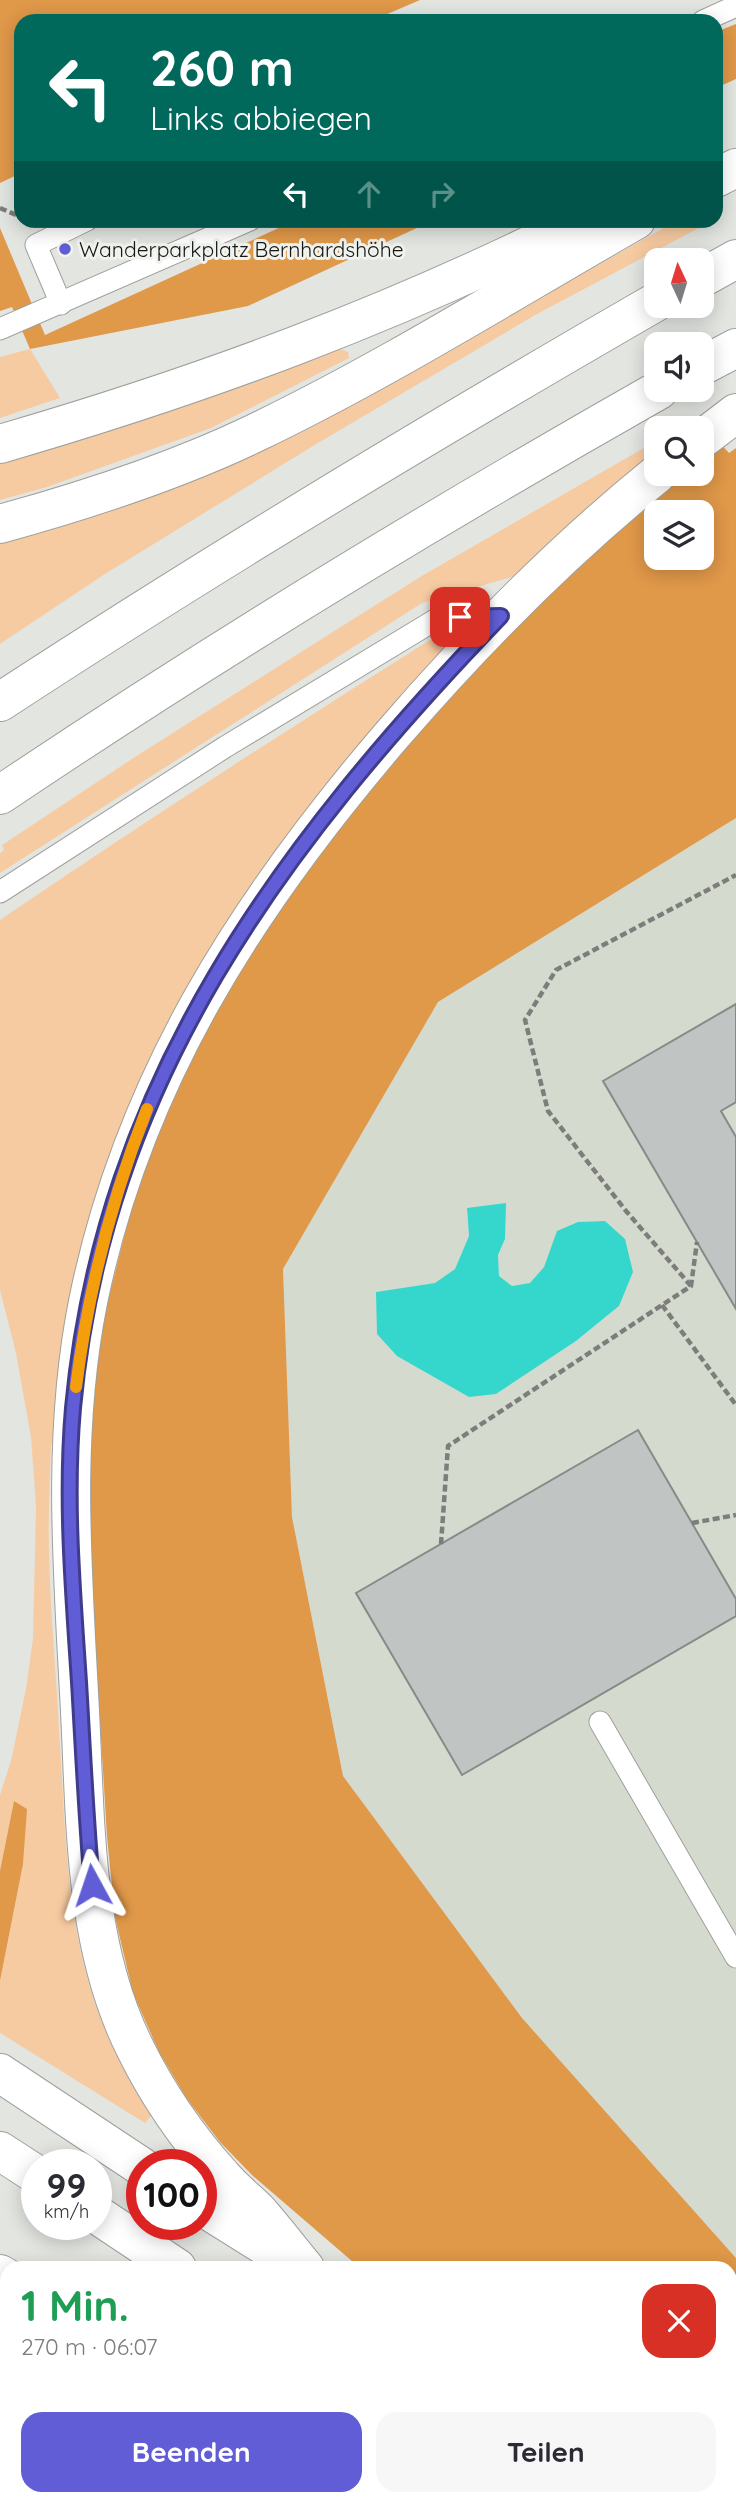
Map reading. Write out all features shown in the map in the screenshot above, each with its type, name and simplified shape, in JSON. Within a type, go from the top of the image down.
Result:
[{"type":"highway","points":[[0,444],[129,405],[346,328],[481,269],[565,228]]},
{"type":"highway","points":[[0,524],[138,481],[253,434],[366,375],[622,228]]},
{"type":"highway","points":[[714,272],[736,260]]},
{"type":"highway","points":[[0,702],[97,638],[316,502],[485,400],[644,309]]},
{"type":"highway","points":[[714,360],[736,348]]},
{"type":"highway","points":[[0,794],[366,561],[644,399]]},
{"type":"highway","points":[[714,430],[736,413]]},
{"type":"highway","points":[[296,2261],[258,2212],[221,2175],[159,2091],[135,2049],[119,2013],[97,1934],[87,1834],[69,1519],[74,1408],[80,1351],[98,1258],[121,1176],[154,1092],[198,1003],[254,913],[328,811],[422,700],[501,616],[587,534],[644,485]]},
{"type":"highway","points":[[0,2073],[126,2156]]},
{"type":"highway","points":[[0,2151],[21,2165]]},
{"type":"highway","points":[[217,2216],[291,2261]]},
{"type":"highway","points":[[112,2225],[166,2261]]},
{"type":"lane","points":[[718,14],[736,6]]},
{"type":"lane","points":[[61,304],[36,245],[71,228]]},
{"type":"lane","points":[[0,329],[232,228]]},
{"type":"lane","points":[[0,892],[225,747],[440,617],[501,616]]},
{"type":"lane","points":[[600,1722],[736,1957]]},
{"type":"path","points":[[691,1286],[626,1211],[548,1111],[525,1020],[556,970],[736,875]]},
{"type":"path","points":[[441,1544],[448,1446],[691,1286],[697,1242]]},
{"type":"path","points":[[662,1305],[736,1405]]},
{"type":"path","points":[[692,1523],[736,1515]]},
{"type":"shaded area","points":[[0,0],[420,0],[387,14],[14,14],[14,176],[0,183]]},
{"type":"shaded area","points":[[736,24],[736,79],[723,85],[723,29]]},
{"type":"shaded area","points":[[0,228],[45,335],[279,228],[417,228],[248,306],[30,349],[12,307],[0,311]]},
{"type":"shaded area","points":[[664,228],[699,228],[661,248],[644,248],[644,257],[537,314],[318,443],[105,574],[0,644],[0,536],[226,467],[310,428]]},
{"type":"shaded area","points":[[30,349],[60,398],[0,418],[0,357]]},
{"type":"shaded area","points":[[340,349],[348,352],[349,358],[211,428],[47,487],[0,500],[0,464],[165,412]]},
{"type":"shaded area","points":[[718,441],[729,453],[736,448],[736,818],[438,1002],[283,1269],[292,1517],[343,1776],[522,2018],[736,2261],[352,2261],[253,2176],[220,2142],[187,2099],[159,2052],[133,1993],[115,1917],[107,1836],[88,1525],[93,1394],[103,1321],[141,1170],[194,1046],[298,879],[458,685],[606,537],[644,504],[644,570],[714,570],[714,500],[649,500],[665,486],[714,486],[714,444]]},
{"type":"shaded area","points":[[644,448],[644,462],[519,575],[422,603],[0,873],[0,853],[4,850],[2,845],[138,755],[420,577]]},
{"type":"shaded area","points":[[450,635],[452,639],[347,761],[57,1444],[51,1444],[50,1572],[70,1882],[87,1977],[102,2024],[124,2070],[152,2115],[145,2123],[0,2033],[0,1981],[23,1864],[26,1809],[14,1801],[0,1871],[0,1795],[11,1761],[33,1638],[36,1507],[31,1437],[16,1353],[0,1290],[0,920],[269,742],[433,638]]},
{"type":"shaded area","points":[[736,818],[736,2258],[522,2018],[343,1776],[292,1517],[283,1269],[438,1002]],"holes":[[[467,1208],[505,1239],[498,1255],[499,1276],[512,1286],[530,1283],[544,1267],[557,1232],[578,1222],[605,1221],[619,1306],[576,1341],[496,1394],[376,1292],[436,1283],[455,1269],[469,1236]]]},
{"type":"shaded area","points":[[14,1801],[27,1809],[23,1864],[0,1981],[0,1871]]},
{"type":"water","points":[[506,1203],[505,1239],[498,1255],[499,1276],[512,1286],[530,1283],[544,1267],[557,1231],[578,1222],[605,1221],[625,1239],[633,1272],[619,1306],[576,1341],[496,1394],[469,1397],[397,1356],[377,1334],[376,1292],[435,1283],[455,1269],[469,1236],[467,1208]]},
{"type":"building","points":[[736,1004],[736,1102],[721,1111],[736,1137],[736,1309],[603,1081]]},
{"type":"building","points":[[638,1430],[736,1599],[736,1616],[462,1775],[356,1593]]},
{"type":"slow traffic","points":[[76,1387],[87,1306],[98,1258],[121,1176],[147,1109]]},
{"type":"place","name":"Wanderparkplatz Bernhardshöhe","points":[[65,249]]},
{"type":"route","points":[[92,1885],[69,1519],[70,1468],[74,1408],[87,1306],[121,1176],[154,1092],[175,1048],[198,1003],[254,913],[328,811],[361,771],[422,700],[501,616],[460,617]]}]
